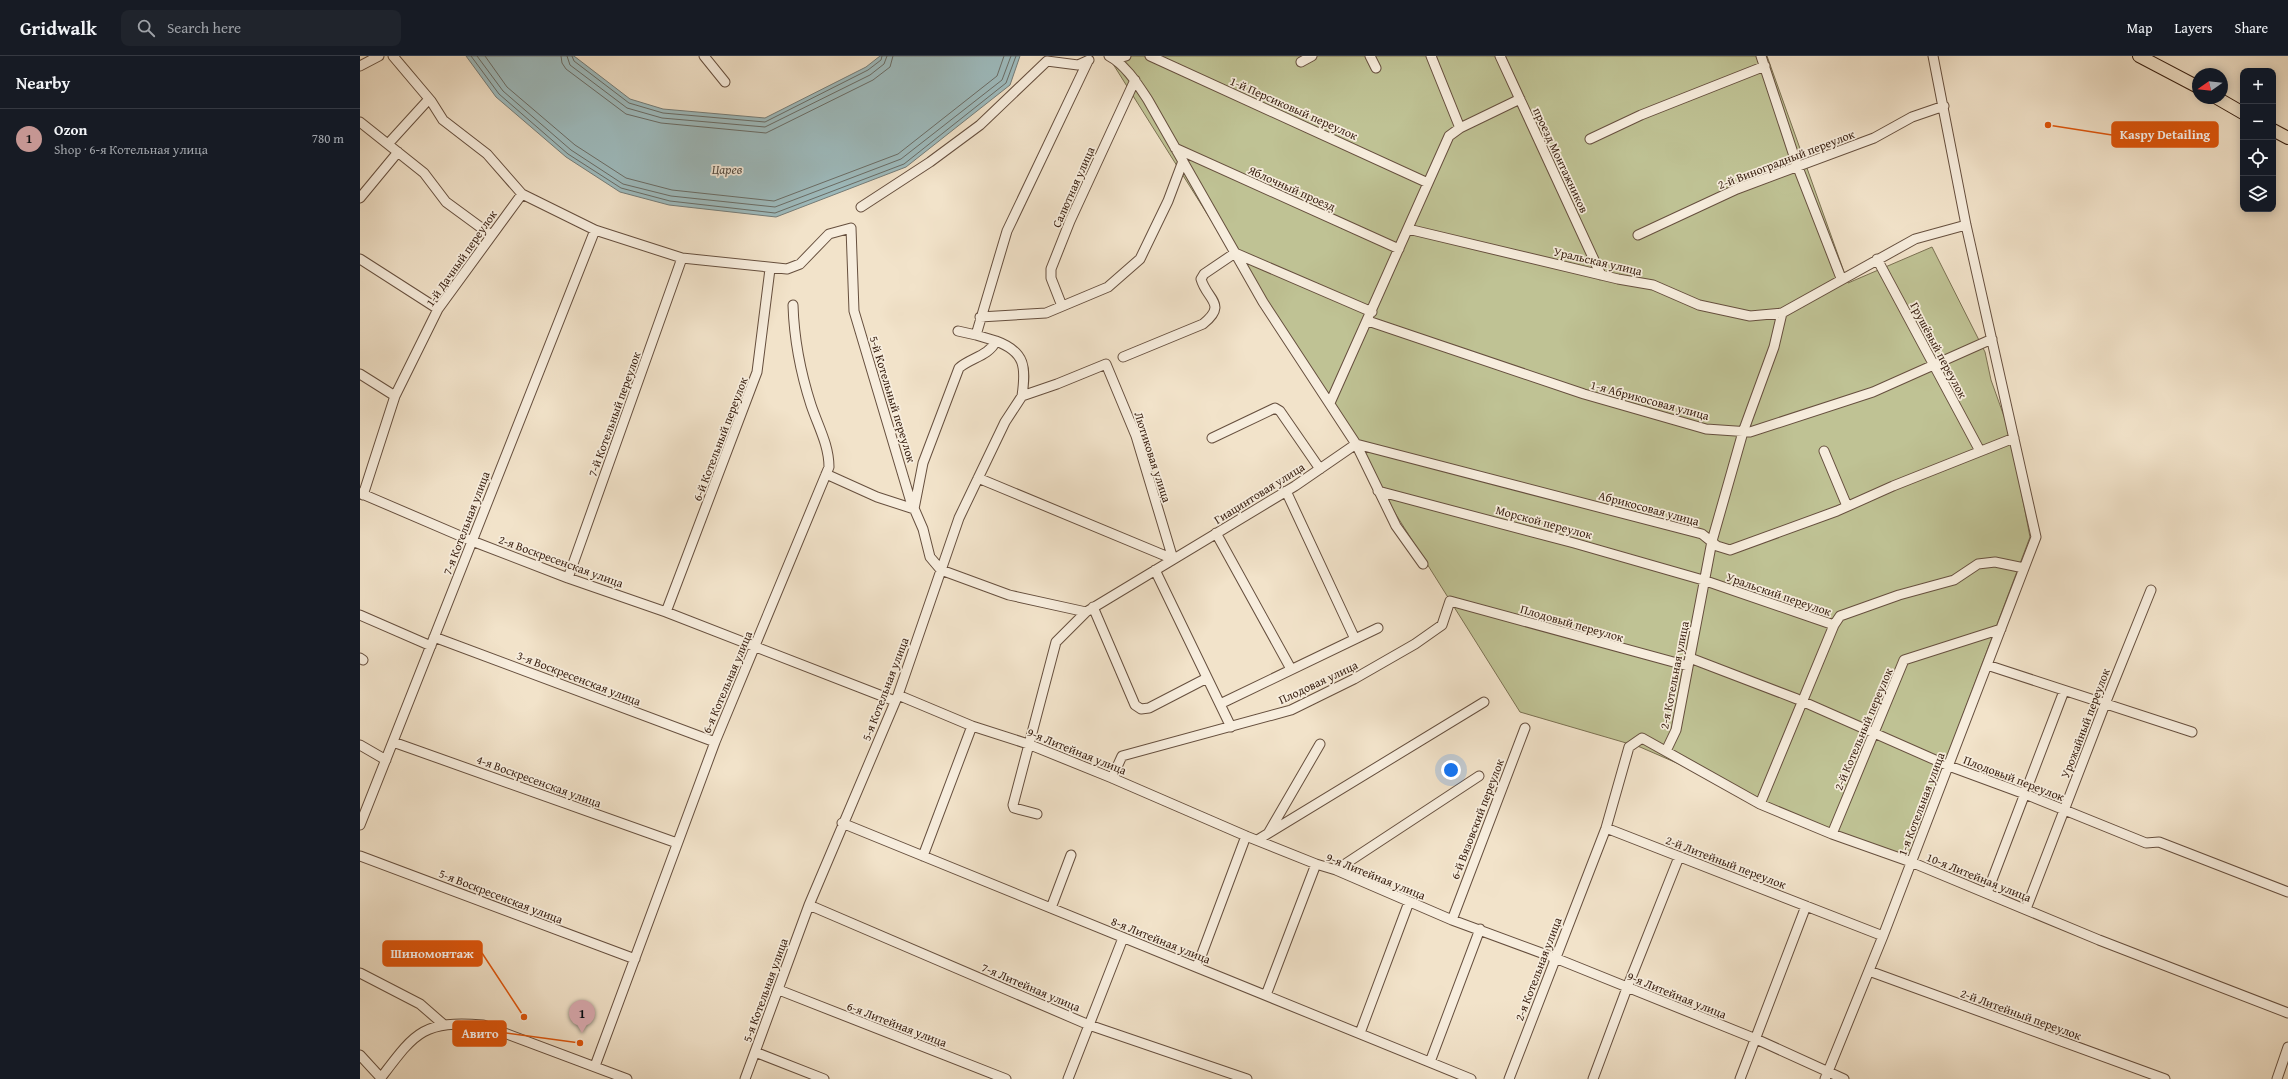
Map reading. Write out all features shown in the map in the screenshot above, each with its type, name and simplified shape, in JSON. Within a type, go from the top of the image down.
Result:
[{"type":"main road","points":[[2139,56],[2192,84]]},
{"type":"main road","points":[[2227,104],[2240,111]]},
{"type":"main road","points":[[2276,132],[2288,138]]},
{"type":"street","points":[[360,66],[379,56]]},
{"type":"street","points":[[393,56],[429,99],[443,120],[487,154],[522,194],[595,230],[682,258],[770,268]]},
{"type":"street","points":[[704,56],[725,82]]},
{"type":"street","points":[[1112,58],[1126,56]]},
{"type":"street","name":"1-й Персиковый переулок","points":[[1150,56],[1428,183]]},
{"type":"street","points":[[1301,62],[1312,56]]},
{"type":"street","points":[[1370,56],[1376,68]]},
{"type":"street","points":[[1431,56],[1460,128]]},
{"type":"street","name":"проезд Монтажников","points":[[1500,56],[1601,274]]},
{"type":"street","points":[[1762,56],[1797,165],[1841,278]]},
{"type":"street","points":[[1932,56],[1944,106],[1966,225],[2014,438]]},
{"type":"street","points":[[1112,58],[1135,80],[1176,148],[1263,302],[1356,444],[1396,526],[1423,564]]},
{"type":"street","points":[[861,207],[930,162],[980,125],[1047,61],[1078,65],[1090,59]]},
{"type":"street","points":[[976,335],[980,317],[1007,231],[1090,59]]},
{"type":"street","points":[[1590,139],[1641,115],[1765,66]]},
{"type":"street","name":"Салютная улица","points":[[1062,306],[1051,278],[1051,269],[1070,221],[1135,80]]},
{"type":"street","points":[[1330,403],[1370,317],[1449,136],[1460,128],[1520,98]]},
{"type":"street","points":[[388,144],[429,99]]},
{"type":"street","name":"2-й Виноградный переулок","points":[[1638,235],[1737,189],[1797,165],[1874,138],[1912,117],[1944,106]]},
{"type":"street","points":[[360,122],[424,173],[446,202],[491,234]]},
{"type":"street","name":"Яблочный проезд","points":[[1176,148],[1399,249]]},
{"type":"street","points":[[360,198],[398,152]]},
{"type":"street","points":[[980,317],[1046,313],[1108,287],[1140,259],[1168,201],[1183,161]]},
{"type":"street","name":"1-й Дачный переулок","points":[[362,494],[395,396],[438,309],[491,234],[522,194]]},
{"type":"street","points":[[1782,313],[1841,278],[1916,239],[1966,225]]},
{"type":"street","name":"5-й Котельный переулок","points":[[770,268],[787,269],[800,264],[829,234],[851,228],[854,311],[914,509],[923,529],[930,557],[941,570]]},
{"type":"street","name":"Уральская улица","points":[[1408,229],[1601,274],[1618,280],[1653,285],[1700,305],[1750,316],[1782,313]]},
{"type":"street","name":"7-я Котельная улица","points":[[360,826],[595,230]]},
{"type":"street","points":[[1123,357],[1203,324],[1211,317],[1215,312],[1216,305],[1201,279],[1204,274],[1235,253]]},
{"type":"street","name":"1-я Абрикосовая улица","points":[[1235,253],[1370,317],[1584,394],[1706,429],[1750,432],[1784,423],[1873,392],[1935,366],[1992,339]]},
{"type":"street","name":"7-й Котельный переулок","points":[[568,578],[682,258]]},
{"type":"street","points":[[360,259],[438,309]]},
{"type":"street","name":"Грушёвый переулок","points":[[1877,259],[1980,451]]},
{"type":"street","name":"6-й Котельный переулок","points":[[666,612],[758,372],[770,268]]},
{"type":"street","name":"6-я Котельная улица","points":[[595,1066],[715,742],[829,467],[828,450],[807,390],[794,325],[793,304]]},
{"type":"street","name":"2-я Котельная улица","points":[[1509,1079],[1606,828],[1629,747],[1642,738],[1666,751],[1676,730],[1703,580],[1712,541],[1743,432],[1774,347],[1782,313]]},
{"type":"street","points":[[958,331],[996,341],[1014,350],[1020,358],[1025,376],[1022,396]]},
{"type":"street","points":[[826,474],[884,500],[914,509],[923,463],[959,368],[994,347],[996,341]]},
{"type":"street","name":"Лютиковая улица","points":[[1022,396],[1057,384],[1106,364],[1136,436],[1173,559]]},
{"type":"street","points":[[360,374],[395,396]]},
{"type":"street","name":"5-я Котельная улица","points":[[745,1079],[809,905],[842,823],[897,698],[959,518],[1005,422],[1022,396]]},
{"type":"street","points":[[1212,438],[1275,408],[1280,411],[1320,469]]},
{"type":"street","name":"Абрикосовая улица","points":[[1356,444],[1702,534],[1723,549],[1730,550],[1847,506],[2014,438]]},
{"type":"street","name":"1-я Котельная улица","points":[[1827,1076],[1912,862],[2036,537],[2014,438]]},
{"type":"street","name":"Гиацинтовая улица","points":[[1036,814],[1014,808],[1013,805],[1056,642],[1090,610],[1286,492],[1356,444]]},
{"type":"street","points":[[1824,451],[1847,506]]},
{"type":"street","points":[[978,478],[1173,559]]},
{"type":"street","name":"Морской переулок","points":[[1378,491],[1574,543],[1703,580]]},
{"type":"street","points":[[1286,492],[1355,639]]},
{"type":"street","name":"2-я Воскресенская улица","points":[[362,494],[472,541],[568,578],[666,612],[755,647],[897,698]]},
{"type":"street","points":[[1216,533],[1291,669]]},
{"type":"street","name":"Уральский переулок","points":[[1703,580],[1834,625],[1840,616],[1899,595],[1954,580],[1978,564],[1995,562],[2024,568]]},
{"type":"street","points":[[941,570],[1009,595],[1090,610],[1135,705],[1138,708],[1149,708],[1207,678]]},
{"type":"street","points":[[1155,570],[1232,727]]},
{"type":"street","name":"Урожайный переулок","points":[[2026,909],[2105,704],[2151,590]]},
{"type":"street","name":"Плодовый переулок","points":[[1450,601],[1689,662],[1802,701],[1948,766],[2025,794],[2146,843],[2159,842],[2288,892]]},
{"type":"street","name":"Плодовая улица","points":[[1112,778],[1122,756],[1291,710],[1354,679],[1415,644],[1442,625],[1450,601]]},
{"type":"street","name":"3-я Воскресенская улица","points":[[360,615],[715,742]]},
{"type":"street","points":[[1760,804],[1834,625]]},
{"type":"street","points":[[1220,704],[1378,628]]},
{"type":"street","name":"2-й Котельный переулок","points":[[1832,834],[1904,660],[2001,629]]},
{"type":"street","points":[[1987,665],[2192,732]]},
{"type":"street","points":[[1987,893],[2064,691]]},
{"type":"street","name":"9-я Литейная улица","points":[[897,698],[972,726],[1028,744],[1112,778],[1246,836],[1258,839],[1316,864],[1336,870],[1452,920],[1480,929],[1555,958],[1756,1040],[1827,1076],[1844,1079]]},
{"type":"street","points":[[1258,839],[1484,702]]},
{"type":"street","points":[[923,856],[972,726]]},
{"type":"street","name":"6-й Вязовский переулок","points":[[1452,920],[1525,728]]},
{"type":"street","name":"4-я Воскресенская улица","points":[[393,742],[677,843]]},
{"type":"street","points":[[1268,833],[1320,744]]},
{"type":"street","points":[[360,745],[386,760]]},
{"type":"street","name":"10-я Литейная улица","points":[[1666,751],[1760,804],[1832,834],[1912,862],[2288,1013]]},
{"type":"street","points":[[1336,870],[1479,776]]},
{"type":"street","name":"8-я Литейная улица","points":[[842,823],[1471,1079]]},
{"type":"street","name":"2-й Литейный переулок","points":[[1606,828],[1883,936]]},
{"type":"street","points":[[1197,967],[1246,836]]},
{"type":"street","points":[[1051,908],[1071,855]]},
{"type":"street","name":"5-я Воскресенская улица","points":[[360,856],[634,959]]},
{"type":"street","points":[[1593,1079],[1679,857]]},
{"type":"street","points":[[1266,995],[1316,864]]},
{"type":"street","points":[[1360,1033],[1409,902]]},
{"type":"street","name":"7-я Литейная улица","points":[[809,905],[1090,1025],[1247,1079]]},
{"type":"street","points":[[1740,1079],[1806,906]]},
{"type":"street","points":[[1430,1062],[1480,929]]},
{"type":"street","points":[[1068,1079],[1123,938]]},
{"type":"street","name":"2-й Литейный переулок","points":[[1869,971],[2165,1079]]},
{"type":"street","points":[[360,973],[420,1004],[443,1024]]},
{"type":"street","name":"6-я Литейная улица","points":[[779,990],[1006,1079]]},
{"type":"street","points":[[360,1055],[381,1078],[413,1039],[426,1029],[443,1024],[483,1025],[595,1066],[626,1079]]},
{"type":"street","points":[[2277,1079],[2288,1047]]},
{"type":"street","points":[[755,1052],[824,1079]]},
{"type":"green space","points":[[1108,56],[1767,56],[1848,283],[1932,247],[1985,352],[1991,380],[2010,433],[2030,537],[1907,863],[1640,747],[1520,712]]},
{"type":"water","name":"Царев","points":[[466,56],[574,56],[630,99],[663,109],[765,118],[866,67],[880,56],[1020,56],[1010,85],[906,167],[776,217],[669,205],[620,192],[566,157],[496,97]]},
{"type":"place","name":"Kaspy Detailing","points":[[2048,125]]},
{"type":"place","name":"Шиномонтаж","points":[[524,1017]]},
{"type":"place","name":"Ozon","points":[[582,1033]]},
{"type":"place","name":"Авито","points":[[580,1043]]}]
